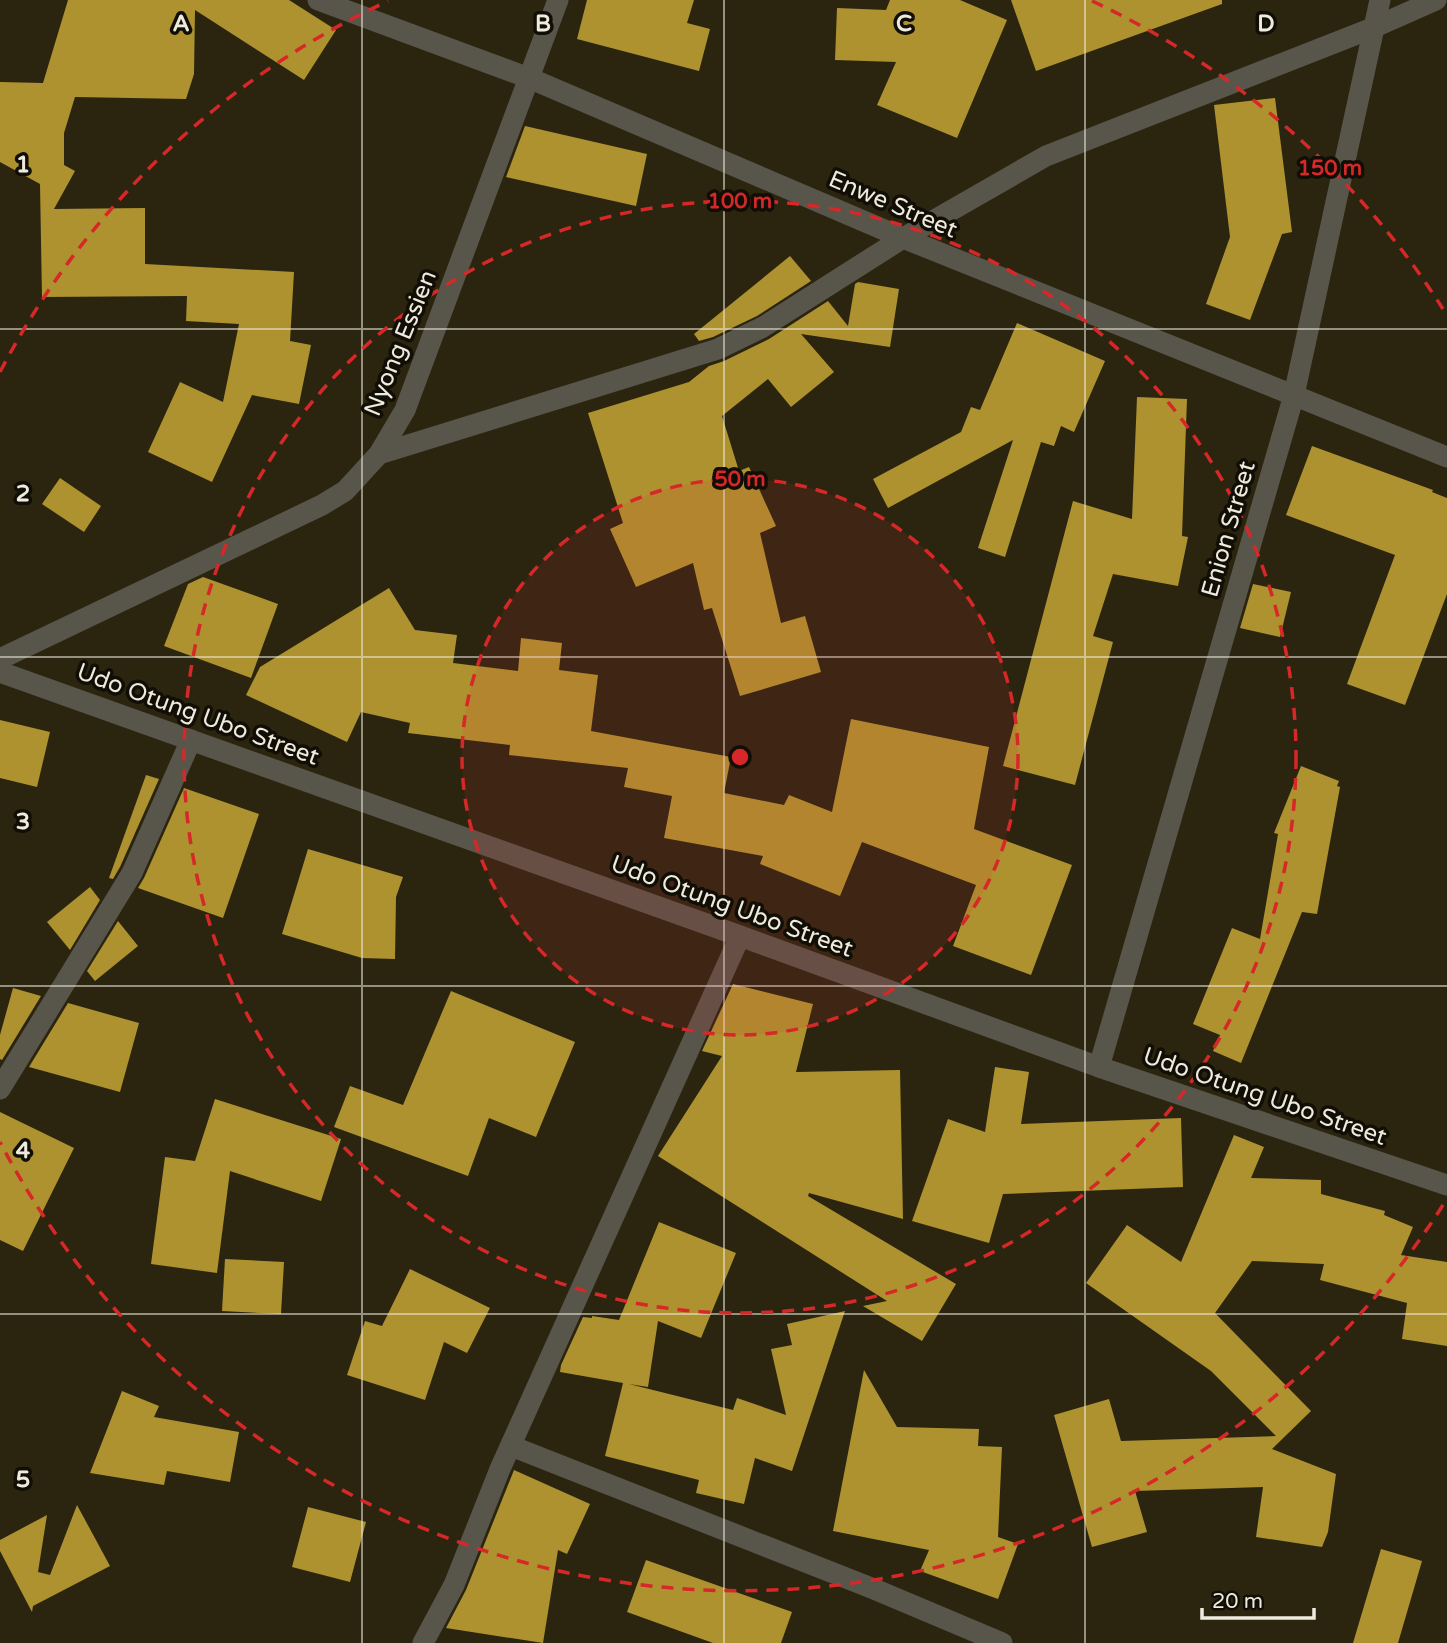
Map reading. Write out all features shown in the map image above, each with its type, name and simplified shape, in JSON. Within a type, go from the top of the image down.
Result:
[{"type":"street","name":"Enwe Street","points":[[318,0],[529,78],[903,238],[1447,457]]},
{"type":"street","name":"Nyong Essien","points":[[0,659],[322,505],[345,491],[379,454],[405,410],[558,0]]},
{"type":"street","name":"Enion Street","points":[[1099,1067],[1294,395],[1380,0]]},
{"type":"street","points":[[379,454],[718,349],[763,327],[903,238],[1046,156],[1375,27],[1436,0]]},
{"type":"street","name":"Udo Otung Ubo Street","points":[[0,672],[1099,1067],[1447,1185]]},
{"type":"street","points":[[0,1089],[132,873],[191,740]]},
{"type":"street","points":[[423,1643],[454,1586],[511,1446],[740,936]]},
{"type":"street","points":[[511,1446],[861,1584],[1002,1643]]},
{"type":"building","points":[[68,0],[289,0],[336,30],[304,80],[195,10],[194,74],[186,99],[75,97],[64,133],[64,165],[75,171],[54,209],[145,208],[145,264],[294,272],[290,341],[311,345],[299,404],[252,395],[212,482],[148,452],[180,382],[223,402],[239,324],[186,321],[187,296],[42,297],[40,184],[0,162],[0,82],[43,83]]},
{"type":"building","points":[[587,0],[694,0],[687,23],[710,29],[699,71],[577,39]]},
{"type":"building","points":[[890,0],[960,0],[1007,20],[957,138],[877,105],[896,62],[835,60],[837,8],[886,10]]},
{"type":"building","points":[[1011,0],[1222,0],[1222,4],[1036,71]]},
{"type":"building","points":[[1275,98],[1292,232],[1282,234],[1250,320],[1206,304],[1230,237],[1214,105]]},
{"type":"building","points":[[525,126],[647,154],[636,206],[506,177]]},
{"type":"building","points":[[790,256],[811,281],[757,316],[699,341],[694,334]]},
{"type":"building","points":[[858,282],[899,289],[890,347],[801,334],[834,372],[791,407],[768,379],[722,416],[739,471],[749,467],[776,526],[760,533],[781,623],[805,616],[821,672],[740,696],[712,608],[704,610],[693,563],[636,587],[610,529],[623,523],[588,413],[689,382],[709,366],[769,339],[828,301],[848,326],[855,284]]},
{"type":"building","points":[[1017,323],[1105,361],[1074,432],[1061,426],[1054,446],[1041,442],[1005,557],[978,548],[1013,440],[888,508],[873,479],[961,432],[971,407],[980,410]]},
{"type":"building","points":[[1137,397],[1187,399],[1182,536],[1188,537],[1178,586],[1113,574],[1093,636],[1113,642],[1075,785],[1003,766],[1073,501],[1132,519]]},
{"type":"building","points":[[1312,446],[1433,490],[1432,492],[1447,498],[1447,594],[1405,705],[1347,684],[1395,555],[1286,515]]},
{"type":"building","points":[[60,478],[101,506],[84,532],[42,504]]},
{"type":"building","points":[[203,577],[278,604],[251,678],[164,646],[188,584]]},
{"type":"building","points":[[1253,584],[1291,592],[1280,637],[1240,628]]},
{"type":"building","points":[[389,588],[415,630],[457,635],[453,663],[518,671],[521,638],[562,643],[559,670],[598,675],[591,731],[731,757],[724,793],[784,805],[789,795],[832,812],[851,719],[989,747],[974,829],[1072,865],[1031,975],[953,946],[976,885],[862,842],[840,896],[760,864],[763,856],[664,838],[672,796],[624,787],[628,768],[509,755],[510,745],[408,733],[410,723],[361,712],[347,742],[246,695],[260,667]]},
{"type":"building","points":[[0,720],[50,732],[37,787],[0,778]]},
{"type":"building","points":[[1301,766],[1339,781],[1337,786],[1340,787],[1317,914],[1302,912],[1241,1063],[1213,1051],[1220,1035],[1193,1024],[1232,928],[1260,939],[1278,834],[1274,833]]},
{"type":"building","points":[[146,775],[159,779],[120,867],[113,879],[109,878]]},
{"type":"building","points":[[184,788],[259,814],[223,918],[138,888]]},
{"type":"building","points":[[308,849],[403,877],[396,897],[395,959],[362,958],[282,934]]},
{"type":"building","points":[[90,887],[100,900],[70,950],[47,922]]},
{"type":"building","points":[[118,921],[138,946],[95,981],[87,971]]},
{"type":"building","points":[[733,984],[813,1004],[796,1072],[900,1070],[903,1219],[809,1193],[808,1196],[956,1284],[922,1341],[863,1306],[887,1301],[658,1156],[722,1056],[702,1051]]},
{"type":"building","points":[[13,988],[41,996],[2,1060],[0,1035]]},
{"type":"building","points":[[451,991],[575,1042],[536,1137],[489,1118],[468,1176],[334,1127],[350,1086],[403,1105]]},
{"type":"building","points":[[68,1003],[139,1023],[120,1092],[29,1067]]},
{"type":"building","points":[[995,1067],[1029,1072],[1021,1124],[1181,1118],[1183,1187],[1003,1194],[989,1243],[912,1221],[948,1119],[985,1132]]},
{"type":"building","points":[[215,1099],[341,1139],[321,1201],[230,1171],[217,1273],[151,1264],[165,1157],[195,1161]]},
{"type":"building","points":[[0,1112],[74,1148],[23,1251],[0,1240]]},
{"type":"building","points":[[1234,1135],[1264,1147],[1251,1178],[1321,1180],[1321,1194],[1385,1211],[1384,1215],[1413,1227],[1401,1255],[1447,1262],[1447,1346],[1402,1339],[1407,1303],[1320,1280],[1324,1264],[1252,1261],[1215,1313],[1311,1411],[1272,1449],[1336,1474],[1328,1532],[1322,1547],[1256,1537],[1263,1487],[1135,1491],[1147,1532],[1092,1547],[1054,1415],[1109,1399],[1121,1441],[1276,1436],[1211,1371],[1086,1283],[1127,1225],[1181,1262]]},
{"type":"building","points":[[659,1222],[736,1253],[701,1338],[658,1321],[648,1387],[629,1384],[733,1410],[737,1398],[786,1415],[771,1349],[792,1345],[787,1324],[845,1311],[792,1471],[755,1458],[744,1504],[696,1493],[699,1480],[605,1456],[623,1383],[560,1372],[583,1317],[619,1320]]},
{"type":"building","points":[[225,1259],[284,1262],[281,1314],[222,1311]]},
{"type":"building","points":[[410,1269],[490,1308],[467,1353],[444,1342],[425,1400],[347,1375],[365,1321],[382,1326]]},
{"type":"building","points":[[864,1370],[897,1427],[979,1429],[978,1446],[1002,1447],[998,1537],[1018,1544],[998,1599],[920,1571],[929,1550],[833,1531]]},
{"type":"building","points":[[122,1391],[159,1406],[154,1417],[239,1432],[230,1482],[167,1471],[164,1485],[90,1473]]},
{"type":"building","points":[[514,1470],[590,1504],[567,1554],[558,1550],[543,1643],[446,1628],[466,1590]]},
{"type":"building","points":[[77,1505],[110,1566],[33,1606],[32,1612],[0,1551],[0,1540],[47,1515],[38,1572],[50,1575]]},
{"type":"building","points":[[308,1507],[366,1522],[350,1582],[292,1567]]},
{"type":"building","points":[[1381,1549],[1422,1561],[1398,1643],[1353,1643]]},
{"type":"building","points":[[646,1560],[792,1612],[781,1643],[713,1643],[627,1612]]}]
